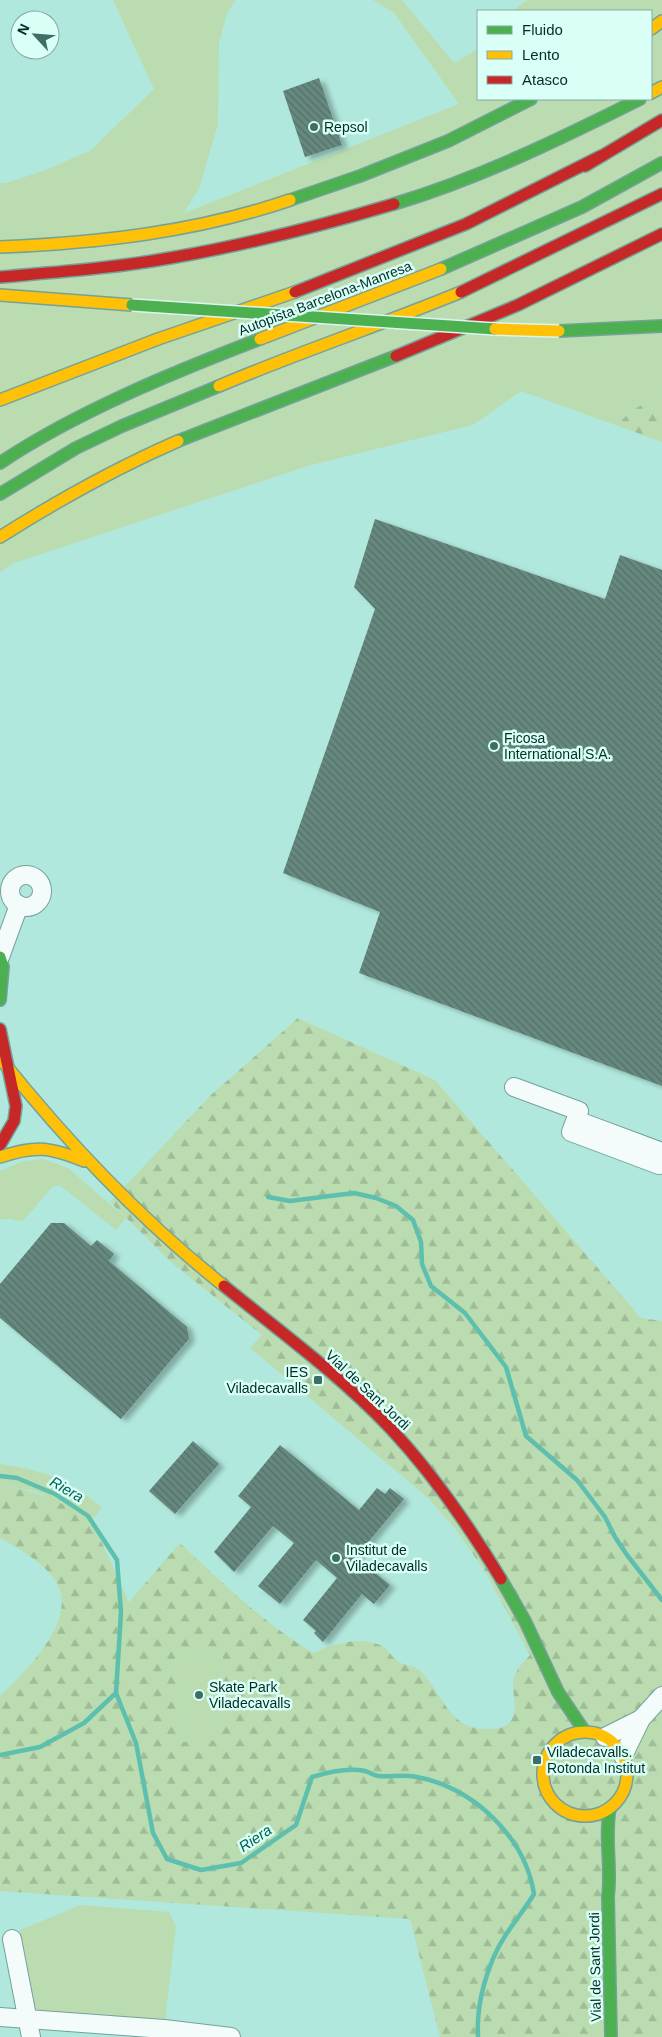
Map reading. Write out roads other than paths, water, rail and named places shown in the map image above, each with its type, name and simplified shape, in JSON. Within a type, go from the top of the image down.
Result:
[{"type":"main road","points":[[0,247],[114,239],[191,229],[267,208],[360,176],[448,141],[529,100]]},
{"type":"main road","points":[[0,277],[113,267],[204,253],[270,240],[358,216],[444,188],[524,156],[583,129],[638,100]]},
{"type":"main road","points":[[474,233],[662,120]]},
{"type":"main road","points":[[0,400],[158,338],[291,293],[466,224],[601,156]]},
{"type":"main road","name":"Autopista Barcelona-Manresa","points":[[0,463],[21,449],[114,401],[197,362],[418,279],[582,207],[662,163]]},
{"type":"main road","points":[[0,494],[76,448],[130,422],[282,360],[421,309],[482,282],[662,194]]},
{"type":"main road","points":[[0,537],[144,456],[210,426],[504,312],[575,280],[662,234]]},
{"type":"main road","points":[[197,362],[230,338],[367,285]]},
{"type":"main road","points":[[0,295],[495,329],[560,332],[626,330],[662,326]]},
{"type":"main road","points":[[0,957],[3,967],[0,1000]]},
{"type":"main road","points":[[0,1029],[3,1062],[16,1106],[14,1121],[0,1145]]},
{"type":"main road","name":"Vial de Sant Jordi","points":[[3,1062],[90,1164],[143,1217],[297,1346],[390,1429],[435,1481],[476,1535],[521,1611],[558,1692]]},
{"type":"main road","points":[[0,1157],[23,1148],[43,1146],[90,1164]]},
{"type":"main road","points":[[559,1714],[556,1699],[558,1692],[565,1697],[577,1725],[585,1732]]},
{"type":"main road","points":[[557,1731],[554,1746],[545,1762],[544,1785],[555,1804],[575,1815],[583,1827]]},
{"type":"main road","points":[[554,1746],[572,1734],[585,1732],[605,1737],[616,1745],[623,1756],[627,1769],[627,1782],[622,1794],[610,1808],[596,1815],[575,1815]]},
{"type":"main road","points":[[608,1896],[611,1883],[605,1825],[610,1808]]},
{"type":"main road","points":[[597,1856],[602,1884],[608,1896]]},
{"type":"main road","name":"Vial de Sant Jordi","points":[[608,1896],[611,2037]]},
{"type":"street","points":[[25,875],[36,879],[41,885],[40,897],[37,903],[29,906],[19,905],[13,899],[6,885],[25,875]]},
{"type":"street","points":[[0,957],[19,905]]},
{"type":"street","points":[[514,1087],[579,1111],[571,1132],[659,1165],[662,1157]]},
{"type":"street","points":[[576,1120],[662,1152]]},
{"type":"street","points":[[623,1756],[641,1719],[662,1696]]},
{"type":"street","points":[[605,1737],[641,1719]]},
{"type":"street","points":[[12,1939],[26,2020],[31,2037]]},
{"type":"street","points":[[0,2017],[164,2029],[231,2037]]},
{"type":"waterway","points":[[268,1197],[290,1201],[354,1193],[376,1198],[396,1206],[413,1220],[421,1242],[422,1264],[431,1286],[465,1313],[506,1367],[526,1436],[577,1480],[605,1517],[627,1555],[662,1600]]},
{"type":"waterway","name":"Riera","points":[[0,1476],[17,1478],[55,1494],[88,1516],[117,1560],[121,1612],[116,1693],[136,1743],[153,1833],[167,1859],[201,1870],[241,1863],[296,1825],[312,1777],[345,1770],[365,1771],[379,1776],[412,1776],[438,1783],[458,1792],[477,1804],[508,1835],[520,1853],[529,1873],[534,1894],[505,1936],[493,1959],[481,1998],[478,2037]]},
{"type":"waterway","points":[[0,1755],[40,1747],[84,1723],[116,1693]]},
{"type":"place","name":"Repsol","points":[[314,127]]},
{"type":"place","name":"Ficosa International S.A.","points":[[494,746]]},
{"type":"place","name":"IES Viladecavalls","points":[[318,1380]]},
{"type":"place","name":"Institut de Viladecavalls","points":[[336,1558]]},
{"type":"place","name":"Skate Park Viladecavalls","points":[[199,1695]]},
{"type":"place","name":"Viladecavalls. Rotonda Institut","points":[[537,1760]]}]
